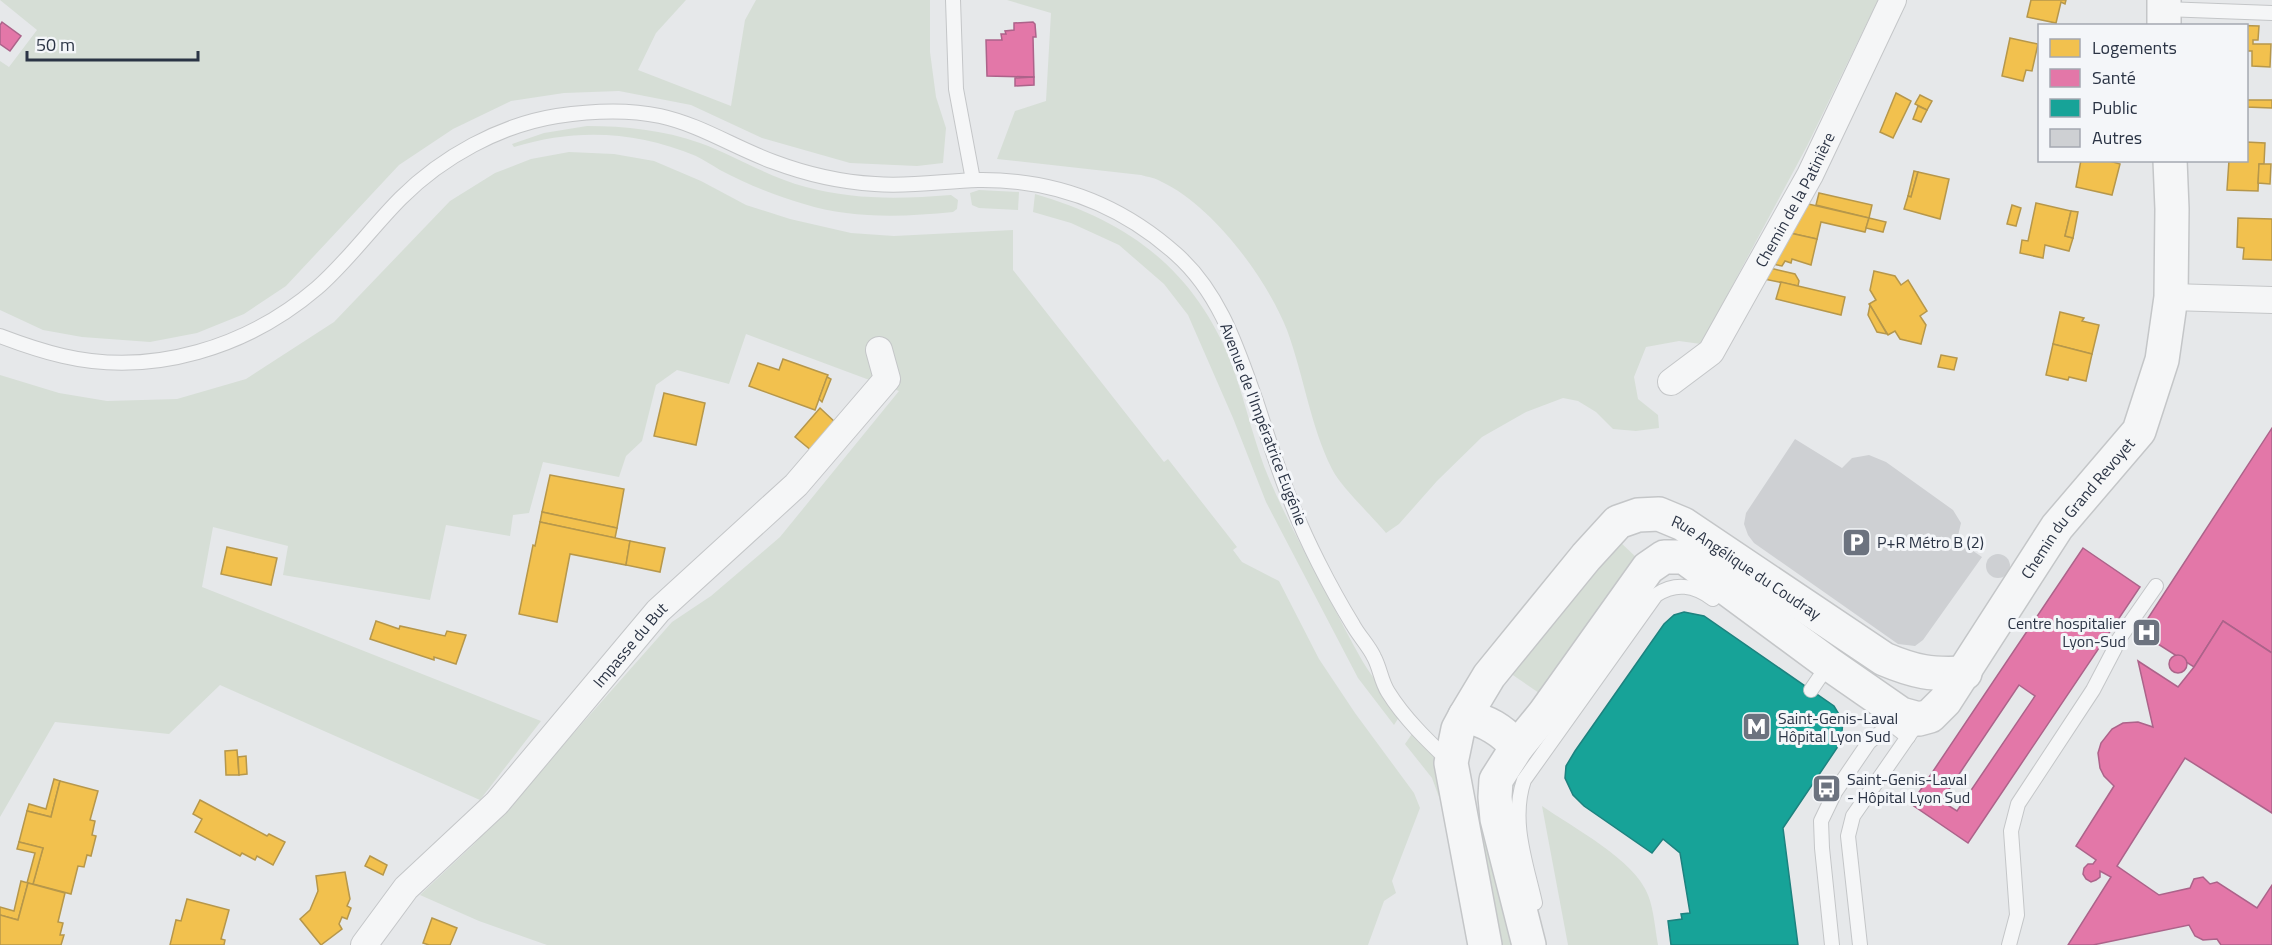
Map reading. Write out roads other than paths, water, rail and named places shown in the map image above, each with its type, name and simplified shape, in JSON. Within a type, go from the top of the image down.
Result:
[{"type":"street","name":"Chemin de la Patinière","points":[[1671,382],[1711,352],[1810,175],[1893,0]]},
{"type":"street","name":"Chemin du Grand Revoyet","points":[[1906,727],[1930,716],[1945,702],[2057,527],[2139,431],[2162,360],[2171,297],[2170,162]]},
{"type":"street","points":[[2171,297],[2272,300]]},
{"type":"street","name":"Impasse du But","points":[[364,945],[406,888],[496,803],[658,611],[796,484],[887,379],[879,350]]},
{"type":"street","name":"Rue Angélique du Coudray","points":[[1485,945],[1451,763],[1458,729],[1489,676],[1586,556],[1618,522],[1638,515],[1659,514],[1683,524],[1831,661],[1884,659],[1912,671],[1938,675],[1965,673]]},
{"type":"street","name":"Rue Angélique du Coudray","points":[[1510,780],[1525,758],[1544,714],[1648,568],[1664,557],[1684,557],[1831,661],[1901,714],[1906,727]]},
{"type":"street","points":[[1465,716],[1480,719],[1505,733],[1525,758]]},
{"type":"street","points":[[1451,763],[1465,773],[1510,780],[1497,819],[1536,931]]},
{"type":"lane","points":[[953,0],[956,89],[973,180]]},
{"type":"lane","points":[[2164,12],[2272,13]]},
{"type":"lane","name":"Avenue de l'Impératrice Eugénie","points":[[0,336],[66,357],[104,362],[148,362],[185,356],[231,342],[279,316],[319,286],[404,195],[441,165],[511,128],[555,116],[630,112],[661,117],[693,126],[771,161],[840,181],[880,185],[973,180],[1027,182],[1063,189],[1134,221],[1179,256],[1213,298],[1241,355],[1292,505],[1354,627],[1375,658],[1379,674],[1388,693],[1451,763]]},
{"type":"lane","points":[[1525,758],[1656,595],[1666,588],[1682,586],[1700,589],[1728,609]]},
{"type":"lane","points":[[2009,945],[2017,915],[2011,831],[2018,804],[2093,690],[2117,643],[2156,586]]},
{"type":"lane","points":[[1794,655],[1831,661]]},
{"type":"lane","name":"Chemin du Grand Revoyet","points":[[1832,945],[1821,822],[1835,792],[1869,742],[1906,727]]},
{"type":"lane","name":"Chemin du Grand Revoyet","points":[[1860,945],[1848,836],[1853,816],[1906,727]]},
{"type":"lane","points":[[1536,931],[1541,945]]},
{"type":"place","name":"P+R Métro B (2)","points":[[1856,542]]},
{"type":"place","name":"Centre hospitalier Lyon-Sud","points":[[2147,632]]},
{"type":"place","name":"Saint-Genis-Laval Hôpital Lyon Sud","points":[[1757,727]]},
{"type":"place","name":"Saint-Genis-Laval - Hôpital Lyon Sud","points":[[1826,788]]}]
